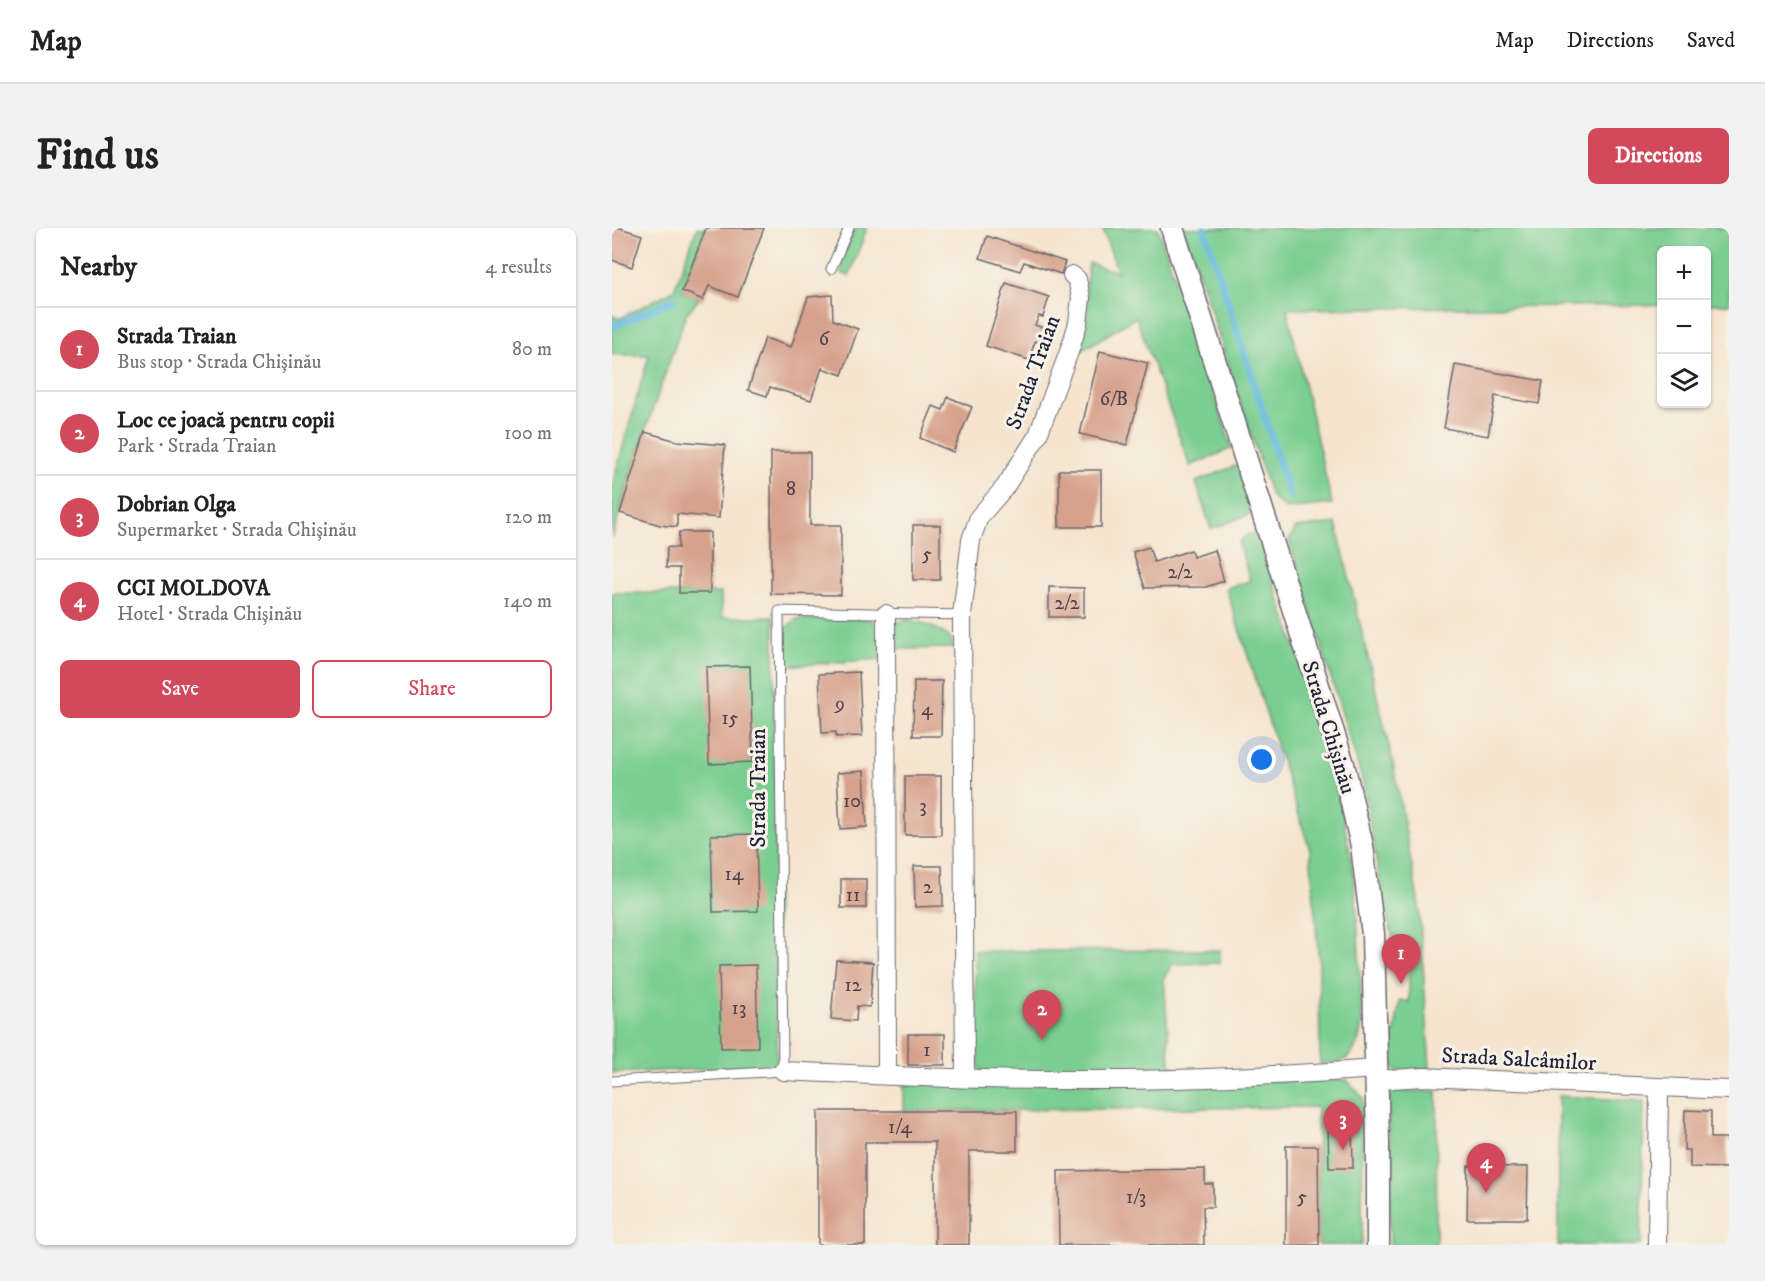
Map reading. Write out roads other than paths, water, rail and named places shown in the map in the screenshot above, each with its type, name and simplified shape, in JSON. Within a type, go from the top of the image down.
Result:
[{"type":"street","name":"Strada Chișinău","points":[[1172,228],[1343,764],[1362,846],[1373,934],[1378,1245]]},
{"type":"street","name":"Strada Traian","points":[[965,1078],[962,615],[971,540],[979,517],[1005,487],[1038,435],[1071,348],[1078,323],[1081,298],[1077,279],[1072,275]]},
{"type":"street","points":[[886,614],[887,1076]]},
{"type":"street","points":[[783,1071],[887,1076],[1127,1080],[1376,1074]]},
{"type":"street","name":"Strada Salcâmilor","points":[[1376,1074],[1659,1089],[1729,1090]]},
{"type":"street","points":[[1657,1245],[1659,1089]]},
{"type":"lane","points":[[831,269],[849,228]]},
{"type":"lane","name":"Strada Traian","points":[[783,1071],[779,611],[962,615]]},
{"type":"lane","points":[[612,1081],[783,1071]]},
{"type":"waterway","points":[[1204,228],[1290,496]]},
{"type":"waterway","points":[[612,327],[673,300]]},
{"type":"place","name":"Strada Traian","points":[[1401,984]]},
{"type":"place","name":"Loc ce joacă pentru copii","points":[[1042,1040]]},
{"type":"place","name":"Dobrian Olga","points":[[1343,1150]]},
{"type":"place","name":"CCI MOLDOVA","points":[[1486,1193]]}]
